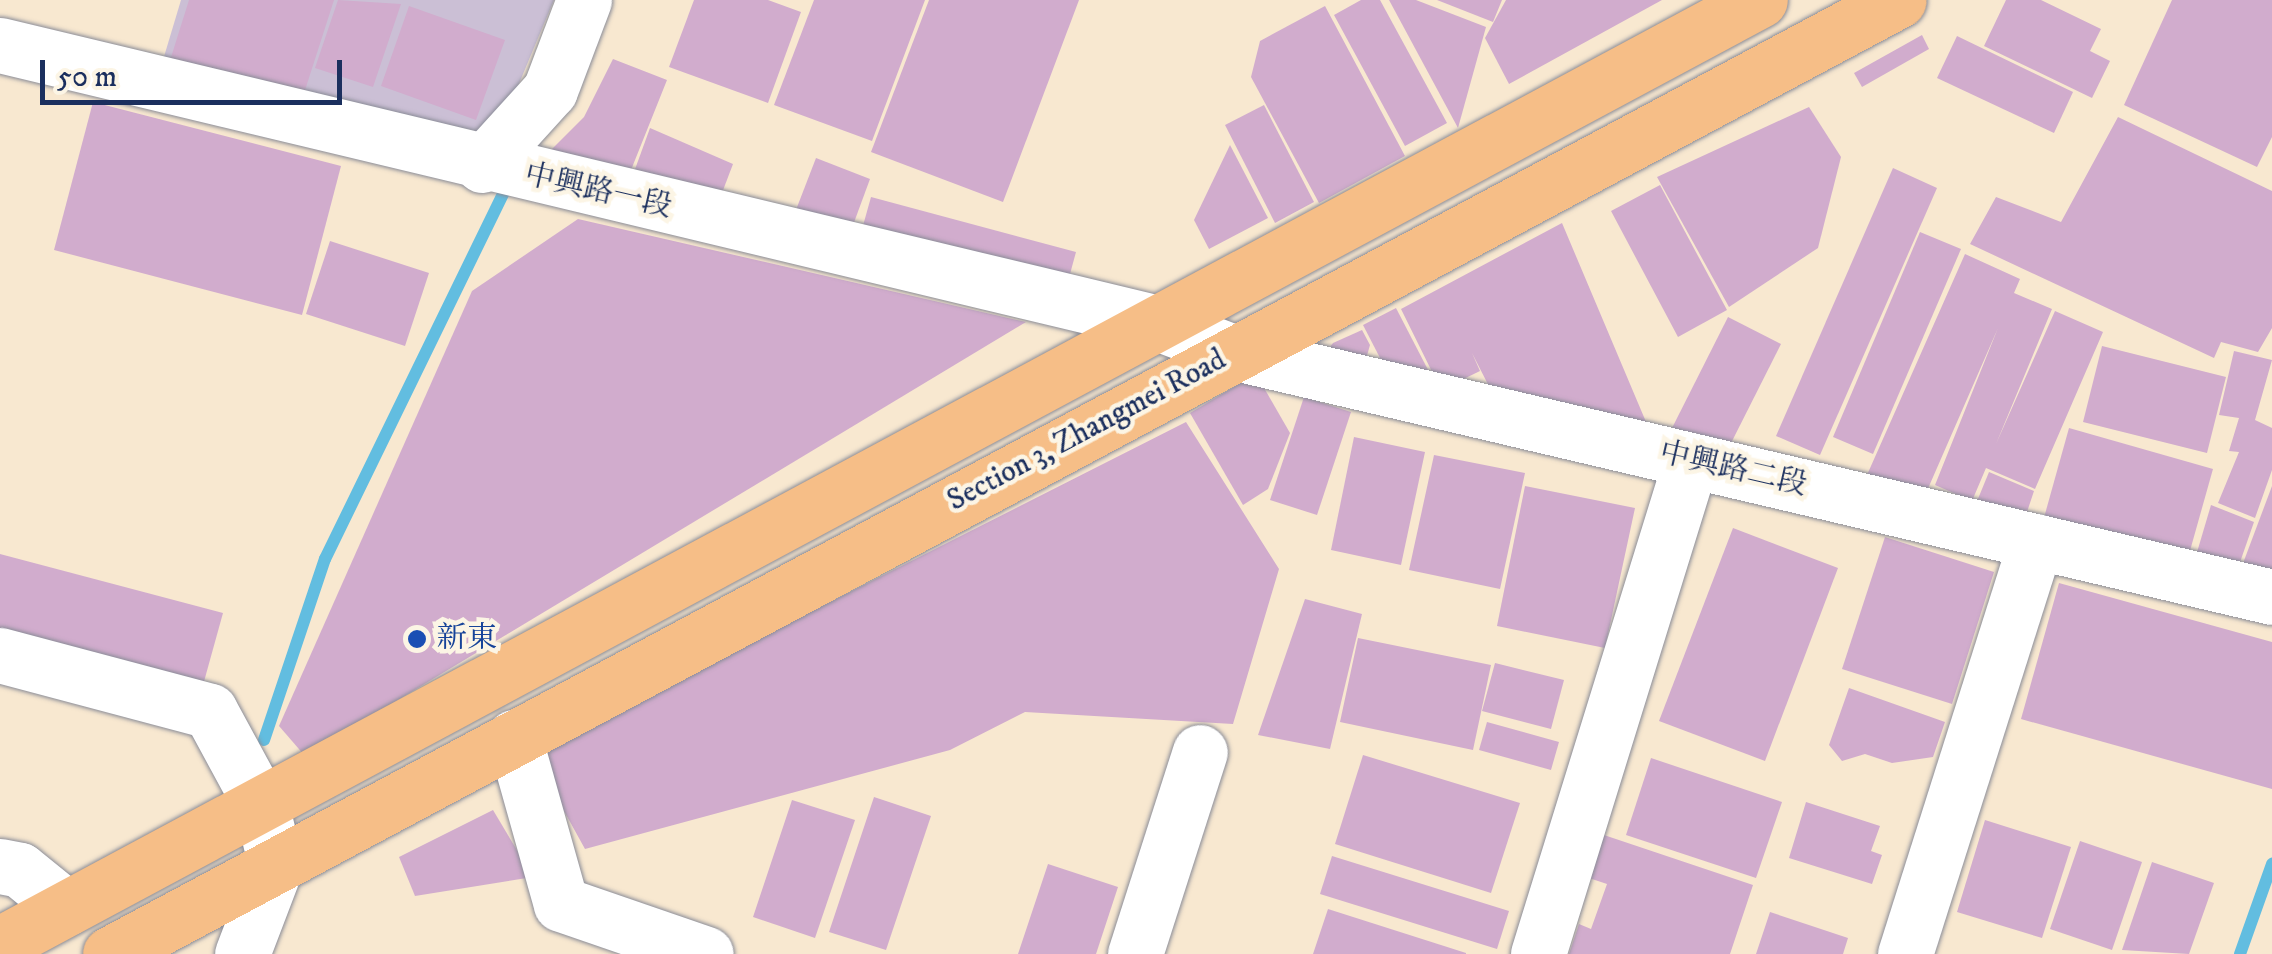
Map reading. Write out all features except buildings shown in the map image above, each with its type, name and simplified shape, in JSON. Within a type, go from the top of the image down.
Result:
[{"type":"main road","name":"Section 3, Zhangmei Road","points":[[110,954],[514,737],[1760,0]]},
{"type":"main road","name":"Section 3, Zhangmei Road","points":[[0,944],[261,805],[1195,337],[1899,0]]},
{"type":"street","points":[[482,164],[550,90],[584,0]]},
{"type":"street","name":"中興路一段","points":[[0,46],[1195,337]]},
{"type":"street","name":"中興路二段","points":[[1195,337],[1691,460],[2272,597]]},
{"type":"street","points":[[1538,954],[1691,460]]},
{"type":"street","points":[[1911,953],[2036,541]]},
{"type":"street","points":[[0,655],[210,711],[261,805],[276,865],[242,954]]},
{"type":"street","points":[[514,737],[561,904],[706,954]]},
{"type":"street","points":[[1135,954],[1200,752]]},
{"type":"street","points":[[0,866],[20,870],[67,908]]},
{"type":"shaded area","points":[[181,0],[554,0],[497,136],[163,60]]},
{"type":"waterway","points":[[264,740],[325,559],[510,180]]},
{"type":"waterway","points":[[2240,954],[2272,864]]},
{"type":"place","name":"新東","points":[[417,639]]}]
